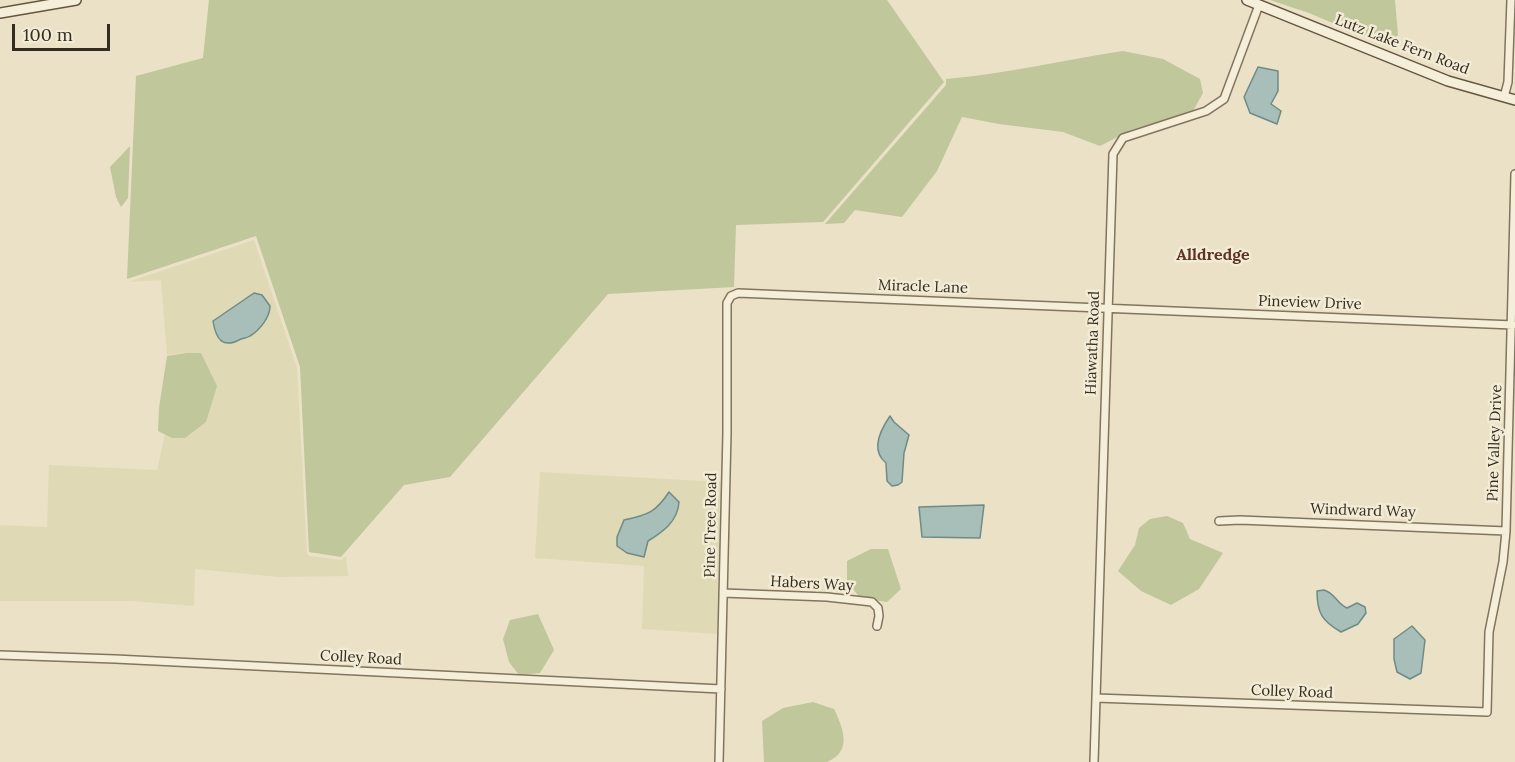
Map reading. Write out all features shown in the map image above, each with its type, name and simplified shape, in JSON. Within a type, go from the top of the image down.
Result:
[{"type":"main road","points":[[0,13],[76,0]]},
{"type":"main road","name":"Lutz Lake Fern Road","points":[[1247,0],[1448,81],[1515,99]]},
{"type":"street","points":[[1504,97],[1508,82],[1511,0]]},
{"type":"street","name":"Hiawatha Road","points":[[1094,762],[1113,154],[1123,138],[1206,111],[1224,99],[1260,5]]},
{"type":"street","name":"Pine Valley Drive","points":[[1487,712],[1489,632],[1503,562],[1506,531],[1513,325],[1515,174]]},
{"type":"street","name":"Miracle Lane","points":[[738,293],[1107,307]]},
{"type":"street","name":"Pine Tree Road","points":[[719,762],[728,303],[731,296],[738,293]]},
{"type":"street","name":"Pineview Drive","points":[[1107,307],[1513,325]]},
{"type":"street","name":"Windward Way","points":[[1219,521],[1240,519],[1506,531]]},
{"type":"street","name":"Habers Way","points":[[723,593],[827,597],[872,602],[878,608],[877,626]]},
{"type":"street","name":"Colley Road","points":[[0,655],[721,689]]},
{"type":"street","name":"Colley Road","points":[[1096,698],[1487,712]]},
{"type":"shaded area","points":[[254,240],[297,368],[307,554],[341,560],[346,556],[348,576],[279,577],[195,569],[194,606],[131,601],[0,601],[0,525],[47,527],[49,465],[157,470],[165,434],[172,438],[187,353],[167,355],[161,280],[128,282]],"holes":[[[232,310],[248,337],[237,342],[216,319]]]},
{"type":"shaded area","points":[[540,472],[722,482],[718,634],[642,629],[644,566],[535,558]],"holes":[[[669,492],[665,531],[648,541],[624,520],[638,517],[658,508]]]},
{"type":"green space","points":[[209,0],[887,0],[944,82],[823,222],[736,225],[734,287],[608,294],[450,477],[404,485],[341,557],[309,552],[300,367],[256,236],[127,279],[136,76],[203,58]]},
{"type":"green space","points":[[1270,0],[1395,0],[1398,35],[1387,46],[1309,13]]},
{"type":"green space","points":[[1123,51],[1163,59],[1200,79],[1203,93],[1193,111],[1131,130],[1100,146],[1063,132],[962,117],[937,171],[902,217],[855,210],[844,223],[825,224],[946,85],[946,79]]},
{"type":"green space","points":[[130,146],[128,198],[121,207],[116,197],[110,167]]},
{"type":"green space","points":[[201,353],[217,386],[206,422],[185,438],[172,438],[158,431],[167,356]]},
{"type":"green space","points":[[1167,516],[1183,523],[1190,539],[1223,553],[1199,589],[1171,605],[1141,591],[1118,571],[1135,545],[1139,528],[1150,519]]},
{"type":"green space","points":[[871,549],[888,549],[901,589],[887,602],[860,598],[847,581],[847,561]]},
{"type":"green space","points":[[538,614],[554,650],[540,673],[519,675],[509,662],[503,639],[510,620]]},
{"type":"green space","points":[[813,702],[834,709],[844,738],[840,752],[827,762],[764,762],[762,721],[783,708]]},
{"type":"water","points":[[1258,67],[1278,71],[1278,91],[1271,104],[1281,111],[1277,124],[1250,113],[1244,97]]},
{"type":"water","points":[[254,293],[262,295],[270,306],[264,323],[248,337],[229,343],[221,341],[213,321]]},
{"type":"water","points":[[890,416],[909,435],[904,453],[902,482],[892,486],[887,481],[886,463],[881,458],[878,446],[883,427]]},
{"type":"water","points":[[669,492],[679,502],[676,515],[664,530],[648,541],[644,557],[627,553],[617,546],[617,537],[624,520],[651,512]]},
{"type":"water","points":[[984,505],[980,538],[922,537],[919,507]]},
{"type":"water","points":[[1324,590],[1347,608],[1357,603],[1365,607],[1366,613],[1358,624],[1341,632],[1325,620],[1317,599],[1317,591]]},
{"type":"water","points":[[1412,626],[1425,640],[1421,673],[1410,679],[1397,672],[1394,659],[1394,639]]},
{"type":"district","name":"Alldredge","points":[[1213,255]]}]
